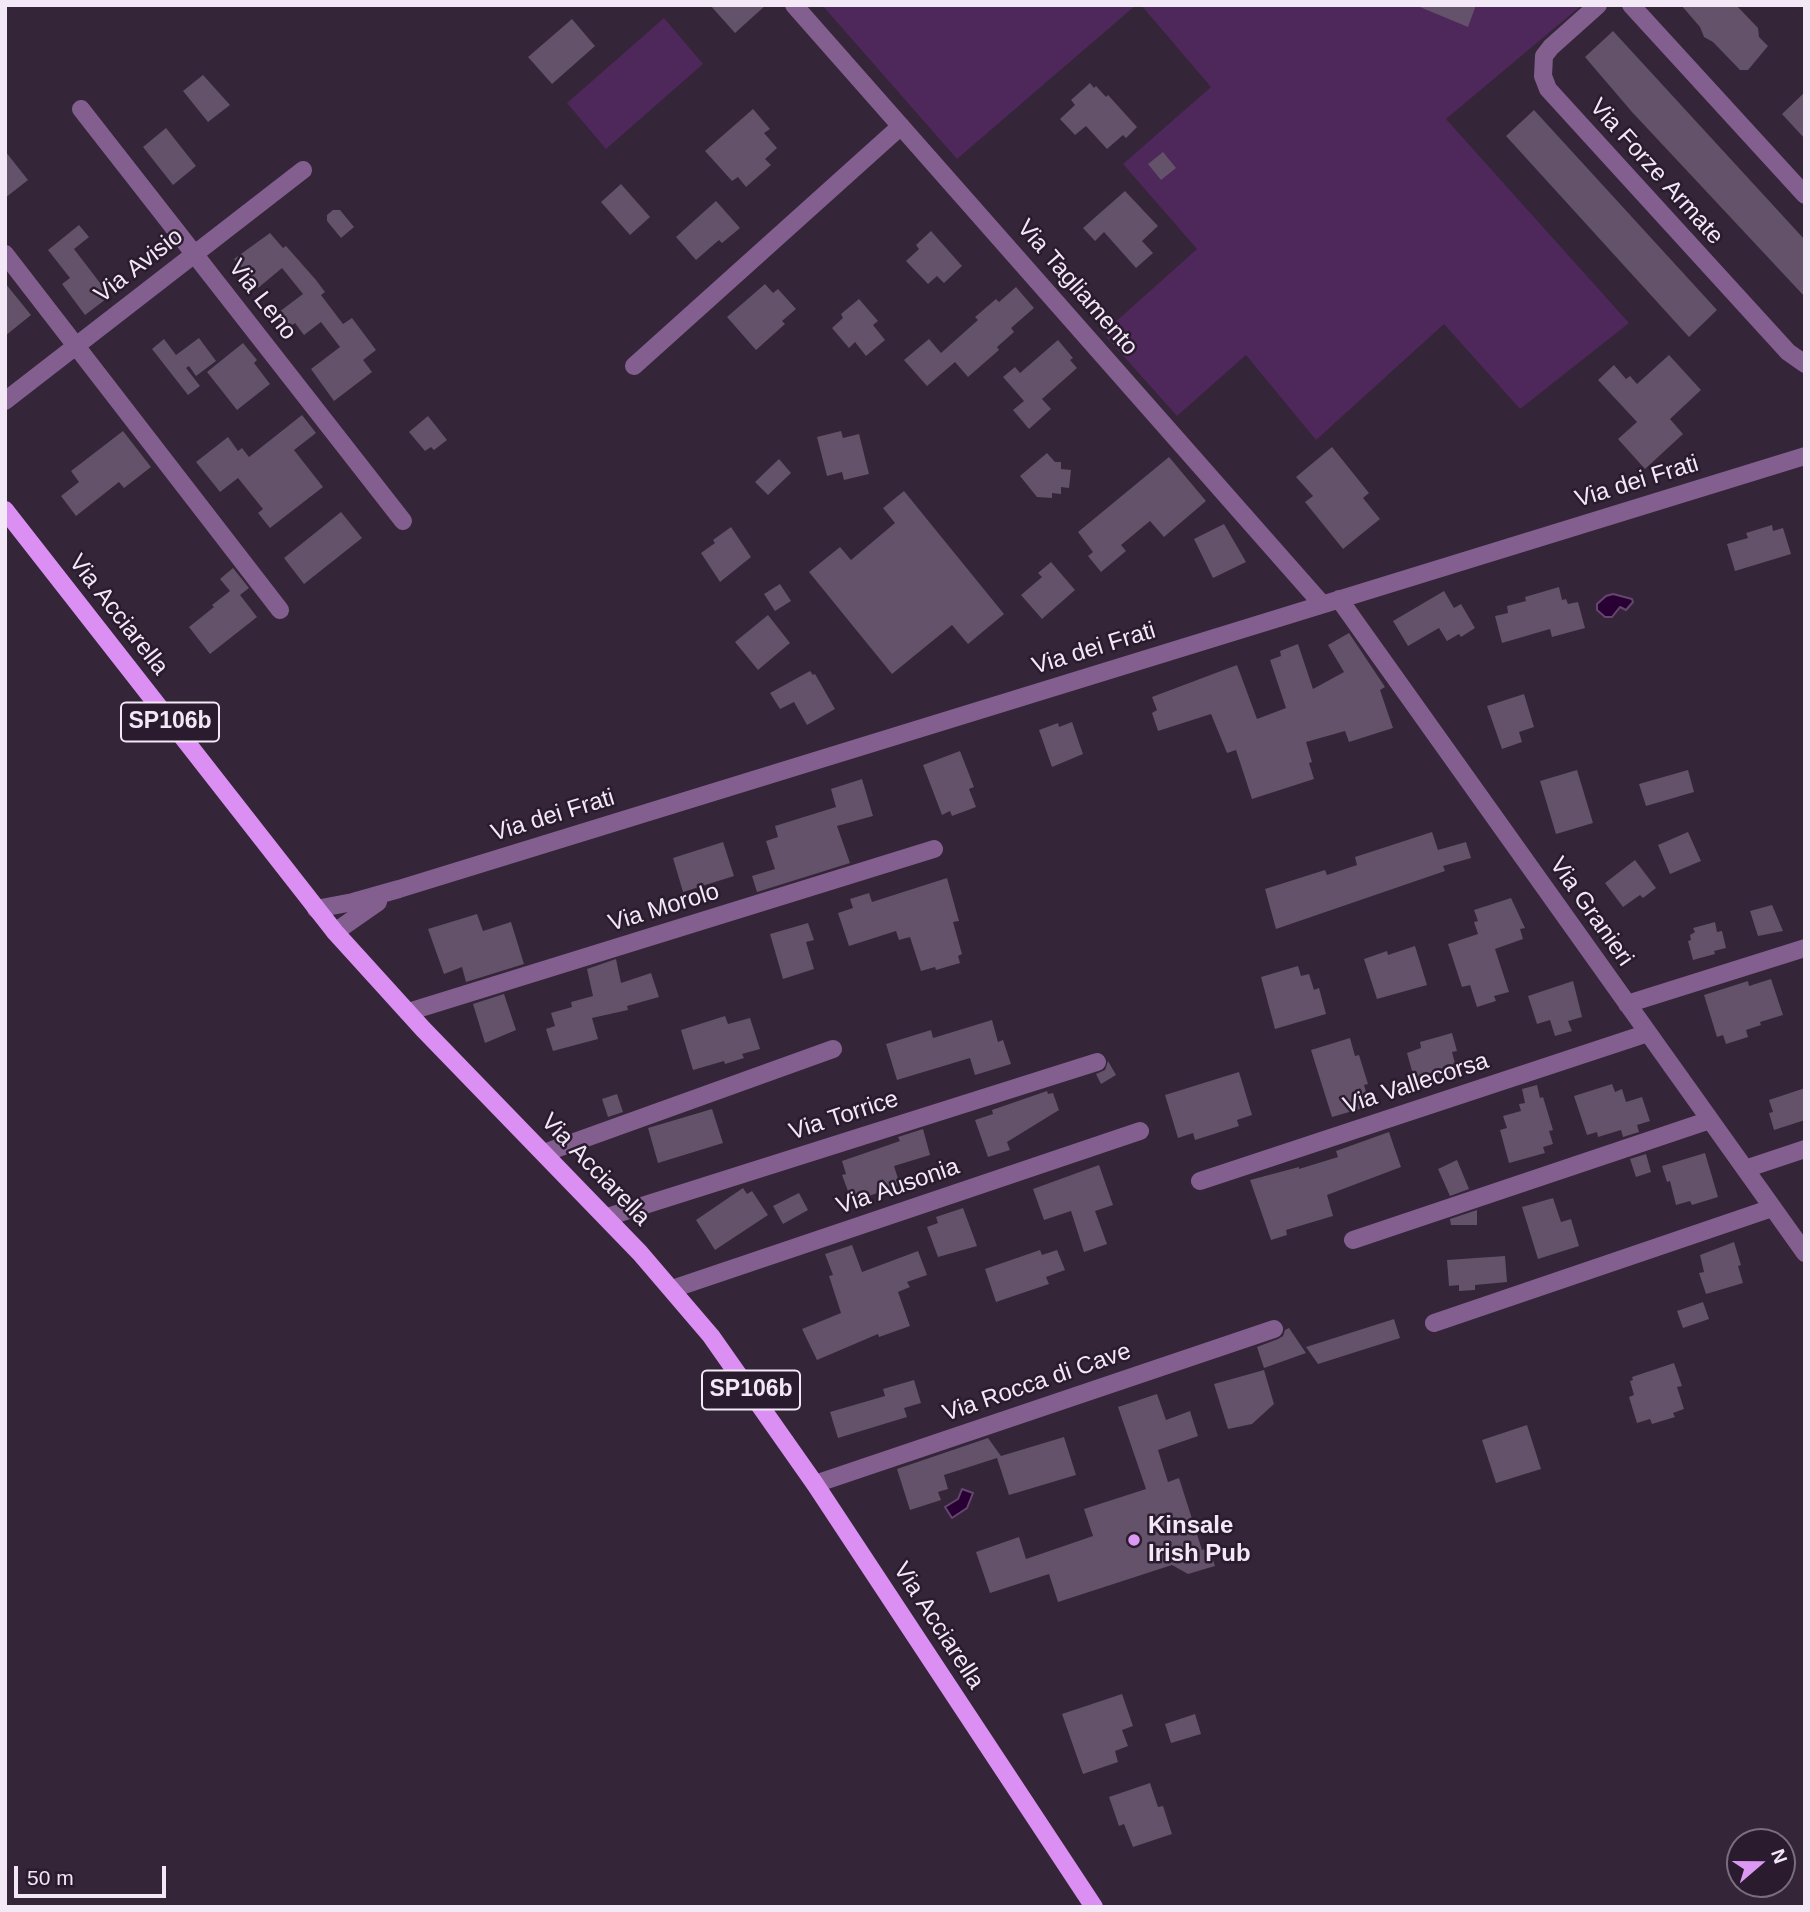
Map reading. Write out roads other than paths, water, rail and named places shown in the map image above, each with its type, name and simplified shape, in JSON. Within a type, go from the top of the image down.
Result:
[{"type":"main road","name":"Via Acciarella","points":[[5,510],[335,932],[408,1013],[607,1217],[672,1289],[727,1356],[816,1484],[1094,1907]]},
{"type":"street","name":"Via Tagliamento","points":[[794,5],[1330,601]]},
{"type":"street","name":"Via Forze Armate","points":[[1598,5],[1544,56],[1543,75],[1548,89],[1788,352],[1805,364]]},
{"type":"street","points":[[1631,5],[1805,195]]},
{"type":"street","name":"Via Leno","points":[[81,109],[403,521]]},
{"type":"street","points":[[634,366],[901,126]]},
{"type":"street","name":"Via Avisio","points":[[5,401],[303,170]]},
{"type":"street","points":[[5,254],[280,610]]},
{"type":"street","name":"Via dei Frati","points":[[316,909],[399,889],[1805,456]]},
{"type":"street","name":"Via Granieri","points":[[1330,601],[1627,1004],[1805,1253]]},
{"type":"street","name":"Via Morolo","points":[[408,1013],[934,849]]},
{"type":"street","name":"Via dei Frati","points":[[335,932],[399,889]]},
{"type":"street","points":[[1627,1004],[1805,948]]},
{"type":"street","name":"Via Vallecorsa","points":[[1200,1181],[1648,1033]]},
{"type":"street","points":[[544,1153],[833,1049]]},
{"type":"street","name":"Via Torrice","points":[[607,1217],[1097,1062]]},
{"type":"street","points":[[1353,1240],[1710,1120]]},
{"type":"street","name":"Via Ausonia","points":[[672,1289],[1140,1131]]},
{"type":"street","points":[[1745,1170],[1805,1149]]},
{"type":"street","points":[[1434,1323],[1772,1208]]},
{"type":"street","name":"Via Rocca di Cave","points":[[816,1484],[1274,1329]]},
{"type":"place","name":"Kinsale Irish Pub","points":[[1134,1540]]}]
